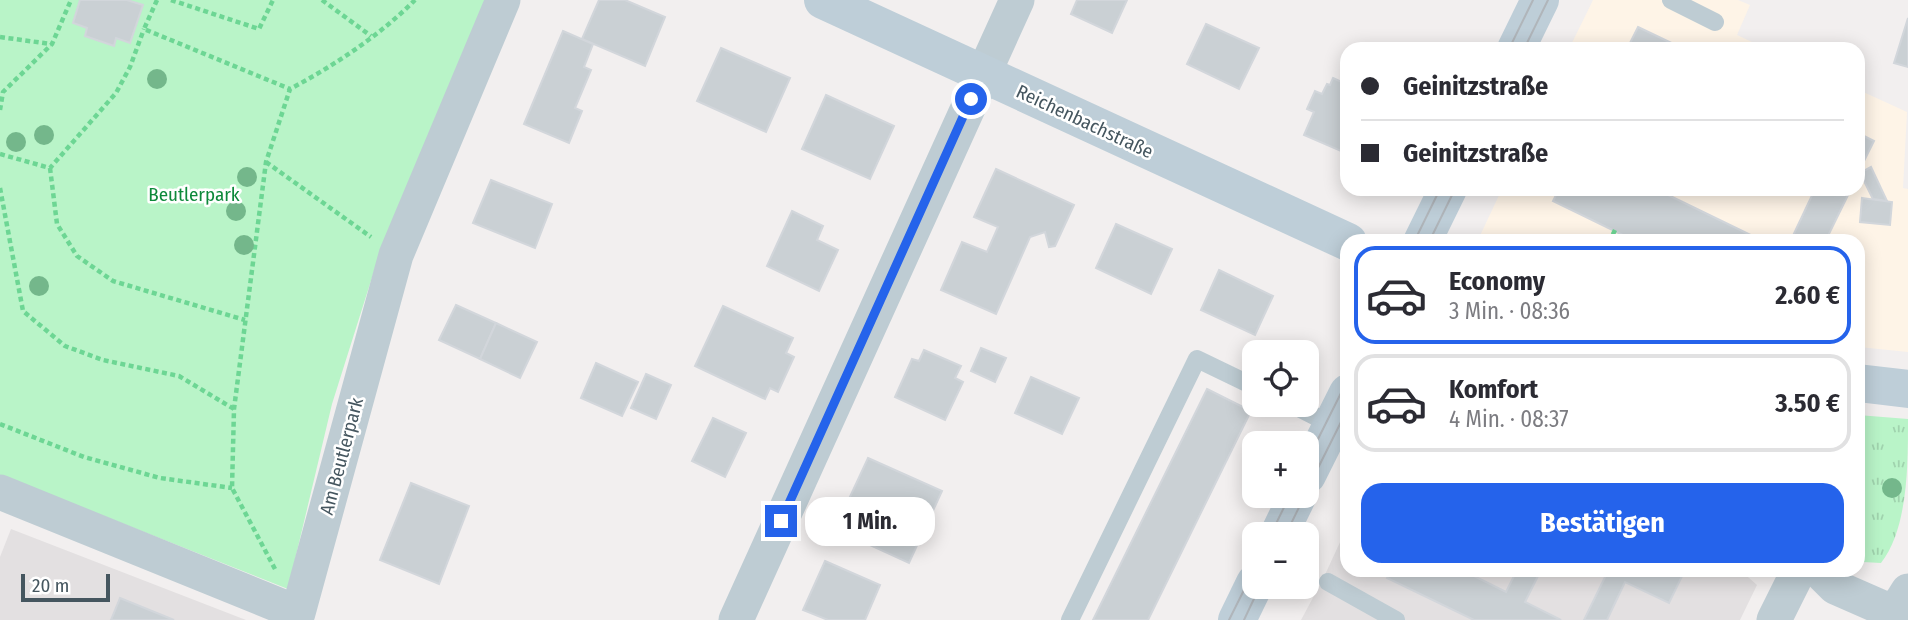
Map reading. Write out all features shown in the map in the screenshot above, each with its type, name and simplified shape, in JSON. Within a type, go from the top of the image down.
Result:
[{"type":"street","name":"Am Beutlerpark","points":[[304,618],[396,255],[503,0]]},
{"type":"street","name":"Reichenbachstraße","points":[[823,0],[1340,238]]},
{"type":"street","points":[[736,620],[1017,0]]},
{"type":"street","points":[[1519,42],[1540,0]]},
{"type":"street","points":[[1426,234],[1445,196]]},
{"type":"street","points":[[1865,384],[1908,389]]},
{"type":"street","points":[[1319,451],[1340,409]]},
{"type":"street","points":[[0,492],[304,618]]},
{"type":"street","points":[[1774,620],[1796,577]]},
{"type":"street","points":[[1825,577],[1835,587],[1893,610],[1908,591]]},
{"type":"street","points":[[1237,620],[1247,599]]},
{"type":"lane","points":[[1671,0],[1715,22]]},
{"type":"lane","points":[[1070,620],[1197,359],[1242,381]]},
{"type":"lane","points":[[1319,407],[1340,409]]},
{"type":"lane","points":[[1328,582],[1396,620]]},
{"type":"path","points":[[0,110],[3,92],[52,44],[71,0]]},
{"type":"path","points":[[157,0],[130,67],[116,93],[50,168],[57,224],[77,256],[113,281],[246,320]]},
{"type":"path","points":[[170,0],[259,29],[273,0]]},
{"type":"path","points":[[322,0],[371,36]]},
{"type":"path","points":[[304,618],[232,488],[234,409],[266,162],[290,89],[336,65],[415,0]]},
{"type":"path","points":[[144,29],[290,89]]},
{"type":"path","points":[[0,37],[52,44]]},
{"type":"path","points":[[0,155],[50,168]]},
{"type":"path","points":[[266,162],[396,255]]},
{"type":"path","points":[[0,188],[23,311],[65,346],[103,360],[179,376],[234,409]]},
{"type":"path","points":[[1613,234],[1615,230]]},
{"type":"path","points":[[0,424],[84,457],[160,478],[232,488]]},
{"type":"shaded area","points":[[1593,0],[1738,0],[1750,5],[1737,35],[1752,42],[1572,42]]},
{"type":"shaded area","points":[[1865,93],[1907,112],[1903,188],[1908,189],[1908,352],[1865,348],[1865,234],[1481,234],[1499,196],[1865,196]]},
{"type":"shaded area","points":[[11,529],[246,620],[0,620],[0,557]]},
{"type":"shaded area","points":[[1340,542],[1340,577],[1748,577],[1757,585],[1740,620],[1301,620],[1312,599],[1319,599],[1319,586]]},
{"type":"green space","name":"Beutlerpark","points":[[0,0],[487,0],[381,249],[332,404],[288,589],[0,475]]},
{"type":"green space","points":[[1865,416],[1908,419],[1905,495],[1897,532],[1881,563],[1865,562]]},
{"type":"building","points":[[80,0],[127,0],[143,5],[130,43],[116,38],[114,46],[85,36],[87,28],[73,23]]},
{"type":"building","points":[[599,0],[625,0],[665,17],[645,66],[582,39]]},
{"type":"building","points":[[1077,0],[1127,0],[1112,33],[1071,14]]},
{"type":"building","points":[[1908,18],[1908,67],[1894,63]]},
{"type":"building","points":[[1206,24],[1259,48],[1239,89],[1187,64]]},
{"type":"building","points":[[1638,27],[1669,42],[1630,42]]},
{"type":"building","points":[[563,31],[593,44],[584,67],[591,70],[575,108],[582,111],[569,143],[524,124]]},
{"type":"building","points":[[721,48],[790,78],[766,132],[697,101]]},
{"type":"building","points":[[1333,78],[1340,81],[1340,151],[1304,135],[1314,112],[1307,109],[1315,91],[1322,94],[1327,84],[1330,85]]},
{"type":"building","points":[[826,95],[894,126],[870,179],[802,149]]},
{"type":"building","points":[[1865,136],[1874,141],[1865,159]]},
{"type":"building","points":[[1871,167],[1887,201],[1873,199],[1865,183],[1865,170]]},
{"type":"building","points":[[996,169],[1074,205],[1055,246],[1049,247],[1045,232],[1030,237],[996,314],[941,290],[962,242],[987,252],[998,227],[974,217]]},
{"type":"building","points":[[491,180],[552,204],[535,248],[473,223]]},
{"type":"building","points":[[1556,196],[1670,196],[1749,234],[1621,234],[1553,201]]},
{"type":"building","points":[[1812,196],[1848,196],[1829,234],[1794,234]]},
{"type":"building","points":[[1862,198],[1892,202],[1890,225],[1860,222]]},
{"type":"building","points":[[792,211],[823,226],[817,240],[838,250],[819,291],[767,266]]},
{"type":"building","points":[[1116,224],[1172,249],[1151,294],[1096,268]]},
{"type":"building","points":[[1219,270],[1273,296],[1255,335],[1201,310]]},
{"type":"building","points":[[456,305],[496,323],[480,359],[439,340]]},
{"type":"building","points":[[723,306],[793,338],[786,353],[794,357],[778,392],[770,388],[765,399],[695,366]]},
{"type":"building","points":[[496,323],[537,342],[520,378],[480,359]]},
{"type":"building","points":[[981,348],[1006,358],[995,382],[971,371]]},
{"type":"building","points":[[924,350],[961,366],[955,378],[963,382],[945,420],[895,397],[912,359],[919,361]]},
{"type":"building","points":[[596,363],[638,382],[622,416],[581,398]]},
{"type":"building","points":[[646,374],[671,385],[656,419],[631,408]]},
{"type":"building","points":[[1031,377],[1079,398],[1062,434],[1015,413]]},
{"type":"building","points":[[1207,389],[1242,406],[1242,417],[1248,417],[1148,620],[1093,620]]},
{"type":"building","points":[[713,418],[746,433],[725,477],[692,461]]},
{"type":"building","points":[[868,458],[942,491],[909,563],[835,529]]},
{"type":"building","points":[[411,483],[469,506],[439,584],[380,560]]},
{"type":"building","points":[[825,561],[880,585],[865,620],[828,620],[803,610]]},
{"type":"building","points":[[1476,577],[1506,592],[1514,577],[1538,577],[1525,602],[1561,620],[1474,620],[1387,578]]},
{"type":"building","points":[[1605,577],[1682,577],[1669,603],[1625,582],[1607,620],[1584,620]]},
{"type":"building","points":[[120,598],[174,620],[111,620]]},
{"type":"tram line","points":[[1512,42],[1533,0]]},
{"type":"tram line","points":[[1527,42],[1548,0]]},
{"type":"tram line","points":[[1418,234],[1437,196]]},
{"type":"tram line","points":[[1433,234],[1452,196]]},
{"type":"tram line","points":[[1319,437],[1340,395]]},
{"type":"tram line","points":[[1319,466],[1340,424]]},
{"type":"tram line","points":[[1277,522],[1284,508]]},
{"type":"tram line","points":[[1292,522],[1299,508]]},
{"type":"tram line","points":[[1229,620],[1242,594]]},
{"type":"tram line","points":[[1244,620],[1254,599]]},
{"type":"route","points":[[781,521],[971,99]]}]
